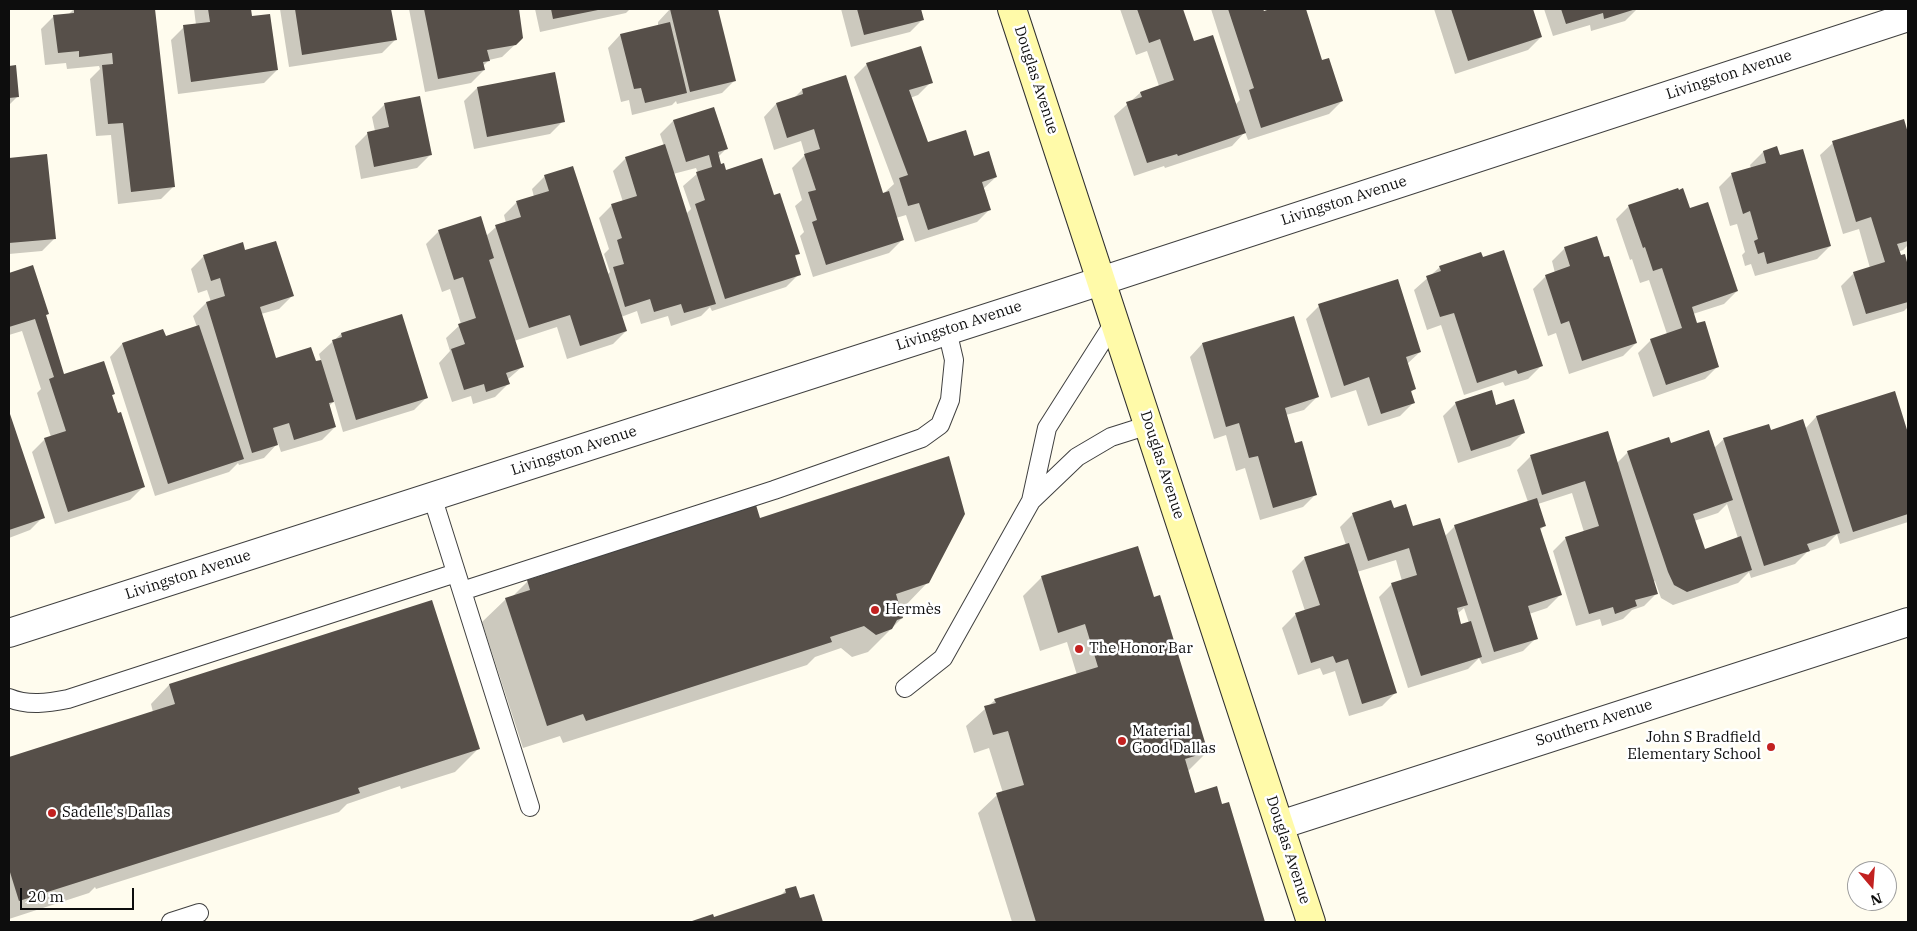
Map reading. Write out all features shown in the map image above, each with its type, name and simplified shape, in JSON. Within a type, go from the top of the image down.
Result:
[{"type":"street","name":"Douglas Avenue","points":[[1012,9],[1150,425],[1311,922]]},
{"type":"street","name":"Livingston Avenue","points":[[9,632],[947,330],[1908,16]]},
{"type":"street","name":"Southern Avenue","points":[[1280,825],[1908,622]]},
{"type":"lane","points":[[905,688],[942,658],[1031,501],[1047,428],[1115,322]]},
{"type":"lane","points":[[462,591],[774,490],[922,438],[940,425],[950,400],[954,360],[947,330]]},
{"type":"lane","points":[[1031,501],[1078,457],[1111,437],[1150,425]]},
{"type":"lane","points":[[432,496],[530,808]]},
{"type":"lane","points":[[9,698],[43,704],[68,699],[456,573]]},
{"type":"lane","points":[[171,922],[199,913]]},
{"type":"building","points":[[74,9],[155,9],[175,187],[131,192],[123,123],[108,124],[102,65],[113,64],[112,53],[79,57],[79,51],[58,53],[53,15],[74,13]]},
{"type":"building","points":[[208,9],[251,9],[252,16],[270,14],[278,70],[191,82],[183,25],[210,22]]},
{"type":"building","points":[[295,9],[391,9],[397,40],[302,55]]},
{"type":"building","points":[[424,9],[519,9],[523,38],[516,45],[487,50],[490,61],[483,62],[485,70],[438,79]]},
{"type":"building","points":[[551,9],[598,9],[598,10],[553,19]]},
{"type":"building","points":[[670,9],[718,9],[736,81],[690,92]]},
{"type":"building","points":[[857,9],[921,9],[924,20],[864,35]]},
{"type":"building","points":[[1137,9],[1183,9],[1194,41],[1213,35],[1246,133],[1178,156],[1177,154],[1147,163],[1126,102],[1142,97],[1140,92],[1174,80],[1160,39],[1149,43]]},
{"type":"building","points":[[1228,9],[1263,9],[1264,11],[1270,9],[1306,9],[1322,60],[1329,58],[1343,101],[1261,128],[1249,90],[1254,88]]},
{"type":"building","points":[[1451,9],[1533,9],[1542,37],[1468,61]]},
{"type":"building","points":[[1561,9],[1636,9],[1604,19],[1603,13],[1566,24]]},
{"type":"building","points":[[670,22],[687,93],[645,103],[641,88],[634,89],[620,34]]},
{"type":"building","points":[[921,46],[933,83],[909,90],[928,142],[966,130],[974,156],[989,151],[997,177],[982,182],[991,210],[928,230],[919,203],[908,206],[899,178],[908,175],[866,63]]},
{"type":"building","points":[[16,65],[19,97],[9,98],[9,66]]},
{"type":"building","points":[[555,72],[565,122],[487,137],[477,87]]},
{"type":"building","points":[[846,75],[883,193],[889,191],[904,240],[826,265],[812,222],[817,220],[808,192],[816,190],[804,154],[820,149],[814,129],[787,138],[776,103],[803,94],[802,89]]},
{"type":"building","points":[[420,96],[432,155],[374,167],[367,132],[389,127],[384,103]]},
{"type":"building","points":[[714,107],[728,149],[718,152],[721,164],[724,163],[726,170],[762,158],[774,195],[780,193],[800,254],[795,255],[801,275],[725,299],[695,204],[705,200],[696,172],[712,167],[709,155],[686,162],[673,120]]},
{"type":"building","points":[[1904,119],[1908,133],[1908,241],[1897,244],[1901,255],[1905,254],[1908,266],[1908,302],[1866,314],[1853,272],[1885,262],[1871,217],[1856,222],[1832,141]]},
{"type":"building","points":[[665,144],[716,304],[684,313],[681,304],[654,312],[650,299],[625,307],[613,267],[624,264],[617,240],[622,238],[611,204],[637,196],[625,157]]},
{"type":"building","points":[[1777,146],[1780,155],[1803,149],[1831,246],[1767,264],[1764,252],[1758,254],[1754,241],[1758,239],[1750,211],[1743,214],[1731,173],[1766,163],[1763,151]]},
{"type":"building","points":[[47,154],[56,239],[9,243],[9,158]]},
{"type":"building","points":[[573,166],[627,331],[580,346],[570,315],[529,328],[495,225],[521,217],[516,201],[549,191],[544,175]]},
{"type":"building","points":[[1678,188],[1679,190],[1683,188],[1690,208],[1708,202],[1738,291],[1692,307],[1697,323],[1705,321],[1719,367],[1666,385],[1650,339],[1682,328],[1662,268],[1653,271],[1628,205]]},
{"type":"building","points":[[481,216],[494,258],[489,260],[524,367],[506,373],[510,384],[486,392],[484,384],[464,390],[451,349],[465,344],[458,324],[476,318],[463,277],[454,280],[438,230]]},
{"type":"building","points":[[1597,236],[1604,257],[1609,256],[1637,343],[1582,361],[1569,321],[1561,324],[1545,275],[1570,266],[1564,247]]},
{"type":"building","points":[[276,241],[294,296],[260,307],[276,358],[311,347],[316,361],[321,360],[334,402],[329,403],[336,427],[294,440],[289,423],[273,428],[278,445],[252,453],[206,302],[225,296],[220,278],[211,281],[203,255],[243,242],[245,250]]},
{"type":"building","points":[[1504,250],[1543,366],[1518,374],[1516,370],[1477,383],[1454,313],[1440,317],[1426,276],[1441,271],[1439,266],[1481,252],[1483,257]]},
{"type":"building","points":[[33,265],[49,314],[46,315],[64,374],[104,361],[115,394],[112,395],[118,413],[121,412],[145,487],[68,512],[44,438],[66,431],[49,379],[54,377],[35,319],[9,327],[9,273]]},
{"type":"building","points":[[1398,279],[1421,352],[1406,357],[1416,389],[1411,391],[1415,403],[1381,414],[1369,377],[1344,386],[1318,304]]},
{"type":"building","points":[[402,314],[428,398],[356,420],[332,340],[342,337],[341,333]]},
{"type":"building","points":[[1294,316],[1319,397],[1285,408],[1295,443],[1302,441],[1317,495],[1273,508],[1258,456],[1249,458],[1239,423],[1226,427],[1202,343]]},
{"type":"building","points":[[199,325],[244,459],[168,484],[122,343],[163,329],[166,336]]},
{"type":"building","points":[[1492,390],[1496,405],[1514,399],[1525,433],[1471,451],[1455,402]]},
{"type":"building","points":[[1895,391],[1908,433],[1908,514],[1853,532],[1816,416]]},
{"type":"building","points":[[9,411],[45,518],[9,530]]},
{"type":"building","points":[[1803,419],[1840,533],[1807,544],[1810,551],[1764,566],[1723,438],[1769,424],[1771,430]]},
{"type":"building","points":[[1709,430],[1733,500],[1693,514],[1705,549],[1741,536],[1752,570],[1687,592],[1674,585],[1668,572],[1627,451],[1669,437],[1671,443]]},
{"type":"building","points":[[1608,431],[1658,594],[1635,600],[1637,606],[1615,614],[1613,607],[1589,614],[1565,537],[1599,526],[1585,481],[1542,495],[1530,455]]},
{"type":"building","points":[[949,456],[965,514],[929,583],[896,594],[903,618],[897,620],[892,629],[876,635],[864,626],[830,637],[832,642],[586,721],[583,714],[547,726],[505,598],[530,590],[527,580],[756,505],[760,518]]},
{"type":"building","points":[[1537,498],[1546,526],[1540,528],[1562,595],[1528,606],[1538,639],[1494,652],[1454,525]]},
{"type":"building","points":[[1391,500],[1394,508],[1406,504],[1413,526],[1440,518],[1468,605],[1457,608],[1461,624],[1471,621],[1482,657],[1421,676],[1391,583],[1417,575],[1409,548],[1368,561],[1352,513]]},
{"type":"building","points":[[1349,543],[1397,693],[1362,704],[1348,659],[1336,663],[1333,656],[1311,663],[1295,613],[1320,605],[1304,557]]},
{"type":"building","points":[[1138,546],[1154,597],[1160,595],[1208,752],[1185,759],[1195,793],[1217,786],[1222,804],[1229,802],[1265,922],[1036,922],[996,793],[1024,785],[1008,731],[993,735],[984,706],[996,703],[994,699],[1098,667],[1085,624],[1058,633],[1041,576]]},
{"type":"building","points":[[432,600],[480,749],[358,788],[360,793],[19,901],[9,869],[9,757],[175,704],[169,684]]},
{"type":"building","points":[[796,886],[800,898],[814,894],[823,922],[689,922],[713,914],[714,917],[786,893],[785,889]]},
{"type":"place","name":"Hermès","points":[[875,610]]},
{"type":"place","name":"The Honor Bar","points":[[1079,649]]},
{"type":"place","name":"Material Good Dallas","points":[[1122,741]]},
{"type":"place","name":"John S Bradfield Elementary School","points":[[1771,747]]},
{"type":"place","name":"Sadelle's Dallas","points":[[52,813]]}]
